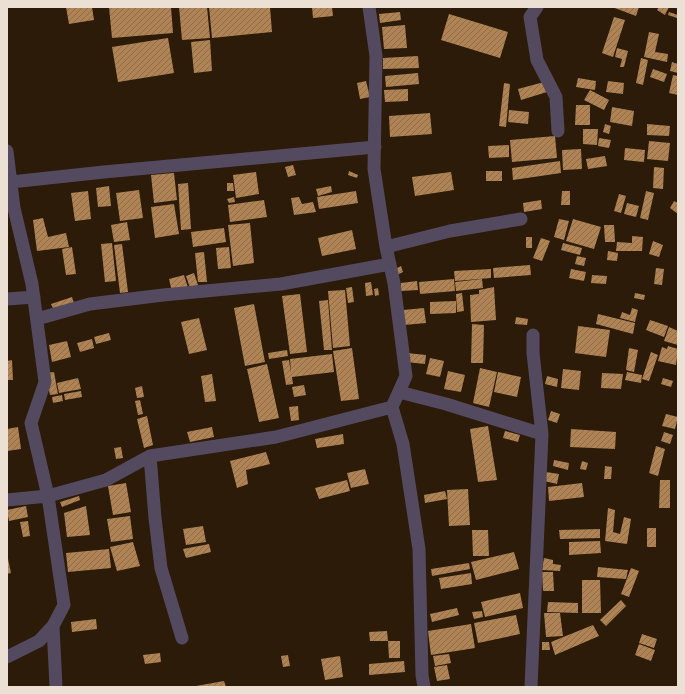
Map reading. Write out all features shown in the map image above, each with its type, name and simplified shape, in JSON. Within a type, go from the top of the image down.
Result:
[{"type":"street","points":[[369,7],[376,56],[374,169],[386,247],[394,283],[406,376],[392,407],[403,444],[419,549],[422,675],[424,687]]},
{"type":"street","points":[[537,7],[530,17],[537,60],[556,97],[558,131]]},
{"type":"street","points":[[11,182],[375,147]]},
{"type":"street","points":[[7,152],[14,208],[32,284],[45,382],[31,423],[48,496],[64,606],[53,626],[39,641],[7,657]]},
{"type":"street","points":[[386,247],[450,231],[521,219]]},
{"type":"street","points":[[37,319],[90,304],[163,295],[281,284],[390,264]]},
{"type":"street","points":[[7,299],[34,297]]},
{"type":"street","points":[[530,687],[542,434],[533,353],[533,335]]},
{"type":"street","points":[[399,392],[446,404],[542,434]]},
{"type":"street","points":[[7,500],[48,496],[106,480],[150,456],[276,437],[392,407]]},
{"type":"street","points":[[150,456],[161,568],[182,638]]},
{"type":"street","points":[[53,626],[56,687]]},
{"type":"building","points":[[66,7],[92,7],[94,20],[69,24]]},
{"type":"building","points":[[109,7],[171,7],[173,33],[112,38]]},
{"type":"building","points":[[179,7],[207,7],[210,38],[182,40]]},
{"type":"building","points":[[209,7],[270,7],[272,32],[212,38]]},
{"type":"building","points":[[312,7],[332,7],[333,16],[313,18]]},
{"type":"building","points":[[612,7],[639,7],[636,16]]},
{"type":"building","points":[[659,7],[669,7],[665,15],[657,10]]},
{"type":"building","points":[[400,12],[401,20],[380,23],[379,14]]},
{"type":"building","points":[[669,12],[678,15],[677,18],[668,15]]},
{"type":"building","points":[[449,14],[508,32],[500,58],[441,40]]},
{"type":"building","points":[[614,17],[625,20],[613,57],[602,53]]},
{"type":"building","points":[[405,25],[407,48],[384,49],[382,27]]},
{"type":"building","points":[[649,32],[659,34],[655,52],[668,54],[667,62],[644,57]]},
{"type":"building","points":[[168,38],[174,73],[118,82],[112,47]]},
{"type":"building","points":[[210,40],[212,71],[194,73],[191,42]]},
{"type":"building","points":[[617,48],[628,51],[624,67],[620,67],[622,59],[615,57]]},
{"type":"building","points":[[418,56],[419,68],[383,69],[383,58]]},
{"type":"building","points":[[641,58],[648,60],[643,85],[636,83]]},
{"type":"building","points":[[672,62],[678,64],[678,73],[670,71]]},
{"type":"building","points":[[653,69],[667,74],[664,82],[650,77]]},
{"type":"building","points":[[418,73],[419,84],[386,87],[385,76]]},
{"type":"building","points":[[673,75],[678,76],[678,95],[669,93]]},
{"type":"building","points":[[578,78],[596,81],[595,90],[576,87]]},
{"type":"building","points":[[366,81],[370,97],[360,99],[357,83]]},
{"type":"building","points":[[608,81],[624,83],[623,94],[606,92]]},
{"type":"building","points":[[544,82],[547,92],[521,100],[518,89]]},
{"type":"building","points":[[504,83],[510,84],[506,127],[499,126]]},
{"type":"building","points":[[408,89],[408,101],[385,102],[384,90]]},
{"type":"building","points":[[590,90],[609,100],[604,110],[584,100]]},
{"type":"building","points":[[576,105],[590,105],[590,125],[575,125]]},
{"type":"building","points":[[612,107],[634,111],[632,126],[610,122]]},
{"type":"building","points":[[509,110],[529,112],[528,124],[508,122]]},
{"type":"building","points":[[430,113],[432,134],[390,137],[389,116]]},
{"type":"building","points":[[605,124],[611,126],[609,134],[603,132]]},
{"type":"building","points":[[647,124],[670,126],[669,136],[647,135]]},
{"type":"building","points":[[583,129],[598,129],[597,145],[583,144]]},
{"type":"building","points":[[555,136],[557,158],[512,162],[510,140]]},
{"type":"building","points":[[599,138],[611,140],[609,148],[598,146]]},
{"type":"building","points":[[649,141],[670,143],[668,161],[647,159]]},
{"type":"building","points":[[509,145],[509,157],[489,158],[488,146]]},
{"type":"building","points":[[625,148],[645,150],[644,162],[624,160]]},
{"type":"building","points":[[581,149],[582,169],[563,170],[562,150]]},
{"type":"building","points":[[605,156],[607,166],[588,169],[586,159]]},
{"type":"building","points":[[560,161],[561,173],[513,180],[512,168]]},
{"type":"building","points":[[293,165],[296,175],[288,177],[285,167]]},
{"type":"building","points":[[654,167],[664,168],[663,189],[653,188]]},
{"type":"building","points":[[349,171],[358,175],[357,178],[348,175]]},
{"type":"building","points":[[486,171],[502,171],[502,181],[486,181]]},
{"type":"building","points":[[256,172],[259,194],[236,198],[233,175]]},
{"type":"building","points":[[451,172],[454,190],[415,196],[412,177]]},
{"type":"building","points":[[174,173],[177,200],[154,203],[151,175]]},
{"type":"building","points":[[188,183],[191,229],[181,230],[178,184]]},
{"type":"building","points":[[227,183],[233,183],[234,191],[227,191]]},
{"type":"building","points":[[109,186],[111,206],[98,207],[96,188]]},
{"type":"building","points":[[331,186],[332,192],[318,196],[316,189]]},
{"type":"building","points":[[139,190],[143,218],[120,221],[116,193]]},
{"type":"building","points":[[88,191],[91,219],[75,221],[71,193]]},
{"type":"building","points":[[356,191],[358,203],[319,209],[317,197]]},
{"type":"building","points":[[562,191],[570,191],[570,205],[561,205]]},
{"type":"building","points":[[646,191],[654,193],[648,220],[640,218]]},
{"type":"building","points":[[619,194],[626,196],[621,213],[614,211]]},
{"type":"building","points":[[234,197],[235,202],[229,203],[227,199]]},
{"type":"building","points":[[299,197],[302,204],[313,202],[316,212],[294,215],[291,198]]},
{"type":"building","points":[[264,200],[267,217],[230,222],[228,205]]},
{"type":"building","points":[[541,200],[542,209],[524,212],[523,203]]},
{"type":"building","points":[[674,201],[678,203],[678,214],[670,208]]},
{"type":"building","points":[[627,203],[639,206],[636,217],[624,214]]},
{"type":"building","points":[[174,204],[179,234],[155,238],[151,207]]},
{"type":"building","points":[[43,218],[48,237],[66,233],[69,247],[37,251],[33,220]]},
{"type":"building","points":[[559,219],[569,221],[564,240],[554,237]]},
{"type":"building","points":[[573,219],[601,227],[594,249],[566,241]]},
{"type":"building","points":[[127,222],[130,240],[114,242],[111,225]]},
{"type":"building","points":[[250,223],[254,263],[233,266],[228,225]]},
{"type":"building","points":[[604,225],[614,225],[615,242],[605,242]]},
{"type":"building","points":[[224,228],[226,242],[193,247],[191,232]]},
{"type":"building","points":[[352,230],[356,249],[322,256],[318,238]]},
{"type":"building","points":[[632,236],[643,237],[642,251],[616,251],[617,242],[632,243]]},
{"type":"building","points":[[526,237],[532,237],[532,248],[526,248]]},
{"type":"building","points":[[541,238],[550,241],[542,261],[533,258]]},
{"type":"building","points":[[653,241],[663,245],[659,257],[649,254]]},
{"type":"building","points":[[112,243],[116,281],[105,282],[101,244]]},
{"type":"building","points":[[563,243],[582,248],[580,255],[561,250]]},
{"type":"building","points":[[122,244],[128,292],[120,293],[114,245]]},
{"type":"building","points":[[72,247],[76,274],[66,275],[62,249]]},
{"type":"building","points":[[229,247],[231,268],[218,269],[216,248]]},
{"type":"building","points":[[608,251],[618,253],[617,261],[607,260]]},
{"type":"building","points":[[204,252],[207,282],[198,282],[195,253]]},
{"type":"building","points":[[577,256],[586,258],[584,266],[575,264]]},
{"type":"building","points":[[530,265],[531,275],[494,278],[493,268]]},
{"type":"building","points":[[401,266],[403,272],[397,275],[395,269]]},
{"type":"building","points":[[656,268],[664,269],[662,285],[654,284]]},
{"type":"building","points":[[491,269],[491,278],[455,281],[454,271]]},
{"type":"building","points":[[571,269],[586,272],[584,281],[569,278]]},
{"type":"building","points":[[194,273],[198,285],[190,288],[186,276]]},
{"type":"building","points":[[184,275],[188,288],[172,292],[169,279]]},
{"type":"building","points":[[592,275],[607,276],[606,284],[591,283]]},
{"type":"building","points":[[454,279],[455,291],[420,294],[419,282]]},
{"type":"building","points":[[482,279],[483,288],[456,291],[455,282]]},
{"type":"building","points":[[417,281],[418,290],[401,291],[401,283]]},
{"type":"building","points":[[371,282],[373,295],[366,296],[365,283]]},
{"type":"building","points":[[352,287],[354,302],[348,303],[346,288]]},
{"type":"building","points":[[494,287],[496,320],[471,322],[470,295],[479,294],[479,290]]},
{"type":"building","points":[[378,288],[379,295],[375,296],[374,289]]},
{"type":"building","points":[[345,290],[350,346],[333,348],[328,291]]},
{"type":"building","points":[[462,293],[464,311],[457,312],[456,294]]},
{"type":"building","points":[[635,293],[645,295],[644,300],[634,298]]},
{"type":"building","points":[[300,294],[307,352],[290,354],[282,296]]},
{"type":"building","points":[[72,297],[75,306],[55,313],[51,304]]},
{"type":"building","points":[[328,300],[332,350],[324,350],[319,301]]},
{"type":"building","points":[[456,301],[456,313],[430,314],[430,302]]},
{"type":"building","points":[[254,304],[265,362],[245,366],[234,308]]},
{"type":"building","points":[[424,308],[426,323],[404,325],[403,310]]},
{"type":"building","points":[[632,308],[638,310],[635,322],[620,318],[622,312],[630,315]]},
{"type":"building","points":[[598,314],[635,323],[633,334],[596,324]]},
{"type":"building","points":[[516,317],[528,319],[527,325],[515,324]]},
{"type":"building","points":[[199,318],[207,350],[189,354],[181,322]]},
{"type":"building","points":[[650,320],[668,326],[664,337],[646,330]]},
{"type":"building","points":[[472,324],[484,325],[483,363],[471,363]]},
{"type":"building","points":[[578,326],[610,330],[606,357],[575,353]]},
{"type":"building","points":[[669,327],[678,331],[678,345],[664,341]]},
{"type":"building","points":[[109,333],[111,340],[96,344],[94,337]]},
{"type":"building","points":[[92,339],[94,348],[80,352],[77,343]]},
{"type":"building","points":[[67,341],[71,357],[52,362],[49,345]]},
{"type":"building","points":[[668,346],[678,349],[676,365],[658,361],[662,347],[667,349]]},
{"type":"building","points":[[352,348],[359,399],[341,401],[333,351]]},
{"type":"building","points":[[629,348],[638,350],[634,372],[626,370]]},
{"type":"building","points":[[287,350],[288,356],[269,359],[268,353]]},
{"type":"building","points":[[651,352],[658,355],[649,381],[642,379]]},
{"type":"building","points":[[407,353],[426,355],[425,364],[406,362]]},
{"type":"building","points":[[332,354],[334,372],[292,377],[293,384],[286,385],[282,361],[289,360],[291,373],[290,359]]},
{"type":"building","points":[[430,358],[444,361],[440,377],[426,374]]},
{"type":"building","points":[[12,360],[13,380],[7,380],[7,361]]},
{"type":"building","points":[[267,364],[279,418],[259,422],[247,369]]},
{"type":"building","points":[[480,368],[497,372],[489,407],[473,403]]},
{"type":"building","points":[[563,369],[581,371],[579,390],[561,388]]},
{"type":"building","points":[[448,371],[465,375],[461,392],[444,389]]},
{"type":"building","points":[[54,372],[58,394],[50,395],[46,373]]},
{"type":"building","points":[[498,372],[521,377],[517,397],[494,392]]},
{"type":"building","points":[[627,372],[642,375],[641,383],[625,380]]},
{"type":"building","points":[[602,373],[623,374],[621,389],[601,388]]},
{"type":"building","points":[[212,374],[216,401],[205,402],[201,376]]},
{"type":"building","points":[[547,376],[558,379],[557,387],[545,384]]},
{"type":"building","points":[[78,378],[81,389],[59,393],[57,383]]},
{"type":"building","points":[[663,378],[673,381],[671,387],[661,384]]},
{"type":"building","points":[[304,385],[306,395],[294,397],[292,387]]},
{"type":"building","points":[[142,386],[144,397],[137,398],[135,388]]},
{"type":"building","points":[[81,391],[82,397],[65,400],[64,394]]},
{"type":"building","points":[[62,395],[63,401],[53,403],[52,397]]},
{"type":"building","points":[[140,400],[143,414],[138,415],[135,401]]},
{"type":"building","points":[[298,406],[299,420],[291,421],[289,407]]},
{"type":"building","points":[[551,411],[560,414],[557,423],[548,420]]},
{"type":"building","points":[[666,414],[678,417],[675,429],[662,426]]},
{"type":"building","points":[[147,416],[153,445],[144,448],[137,419]]},
{"type":"building","points":[[488,426],[497,480],[478,482],[470,429]]},
{"type":"building","points":[[18,427],[21,449],[7,451],[7,429]]},
{"type":"building","points":[[212,427],[214,437],[190,442],[187,432]]},
{"type":"building","points":[[571,429],[616,432],[615,449],[570,447]]},
{"type":"building","points":[[505,431],[520,435],[518,442],[503,438]]},
{"type":"building","points":[[664,432],[673,435],[670,444],[661,441]]},
{"type":"building","points":[[343,434],[344,444],[317,448],[315,439]]},
{"type":"building","points":[[656,446],[665,449],[658,476],[649,473]]},
{"type":"building","points":[[121,447],[123,458],[116,459],[114,448]]},
{"type":"building","points":[[266,452],[270,464],[246,470],[248,484],[237,488],[230,461]]},
{"type":"building","points":[[554,460],[569,463],[568,470],[553,466]]},
{"type":"building","points":[[582,461],[588,463],[586,470],[580,469]]},
{"type":"building","points":[[605,466],[612,467],[611,479],[604,479]]},
{"type":"building","points":[[365,469],[369,484],[351,488],[347,473]]},
{"type":"building","points":[[546,472],[559,474],[557,484],[544,481]]},
{"type":"building","points":[[347,480],[350,491],[319,499],[315,488]]},
{"type":"building","points":[[660,480],[670,480],[670,508],[659,508]]},
{"type":"building","points":[[126,483],[131,512],[113,515],[108,486]]},
{"type":"building","points":[[582,483],[584,497],[549,501],[548,487]]},
{"type":"building","points":[[468,489],[470,525],[449,526],[447,490]]},
{"type":"building","points":[[445,491],[447,499],[425,503],[424,495]]},
{"type":"building","points":[[79,496],[80,500],[62,507],[60,502]]},
{"type":"building","points":[[26,506],[28,517],[9,521],[7,510]]},
{"type":"building","points":[[86,506],[90,535],[67,537],[64,513]]},
{"type":"building","points":[[608,508],[615,510],[613,532],[620,534],[624,517],[631,519],[627,544],[605,541]]},
{"type":"building","points":[[130,516],[133,539],[111,542],[107,519]]},
{"type":"building","points":[[28,521],[30,536],[23,537],[20,522]]},
{"type":"building","points":[[203,526],[206,542],[186,545],[183,529]]},
{"type":"building","points":[[647,528],[656,528],[656,547],[647,547]]},
{"type":"building","points":[[600,529],[600,538],[560,539],[559,530]]},
{"type":"building","points":[[472,530],[488,530],[489,556],[473,556]]},
{"type":"building","points":[[600,541],[601,553],[569,555],[569,542]]},
{"type":"building","points":[[133,542],[140,566],[117,571],[110,547]]},
{"type":"building","points":[[209,544],[211,552],[186,558],[183,549]]},
{"type":"building","points":[[109,549],[111,568],[68,572],[66,553]]},
{"type":"building","points":[[514,552],[519,569],[476,580],[471,562]]},
{"type":"building","points":[[7,554],[11,573],[7,574]]},
{"type":"building","points":[[544,558],[553,560],[553,564],[561,565],[560,571],[542,570]]},
{"type":"building","points":[[469,563],[470,569],[432,576],[431,569]]},
{"type":"building","points":[[598,567],[628,570],[626,579],[597,577]]},
{"type":"building","points":[[631,568],[639,571],[629,597],[621,594]]},
{"type":"building","points":[[542,572],[553,572],[554,591],[543,591]]},
{"type":"building","points":[[471,573],[472,584],[441,589],[439,578]]},
{"type":"building","points":[[582,580],[600,580],[601,613],[582,613]]},
{"type":"building","points":[[520,593],[523,608],[485,617],[481,602]]},
{"type":"building","points":[[621,600],[626,606],[606,626],[600,620]]},
{"type":"building","points":[[548,602],[578,603],[578,613],[547,612]]},
{"type":"building","points":[[457,608],[459,615],[432,622],[430,614]]},
{"type":"building","points":[[482,611],[483,617],[474,619],[472,612]]},
{"type":"building","points":[[544,613],[560,613],[563,636],[546,637]]},
{"type":"building","points":[[516,615],[520,634],[478,643],[474,623]]},
{"type":"building","points":[[96,619],[97,629],[72,632],[71,622]]},
{"type":"building","points":[[471,624],[475,648],[431,655],[428,631]]},
{"type":"building","points":[[593,625],[599,636],[555,655],[551,642]]},
{"type":"building","points":[[387,631],[388,641],[370,641],[369,632]]},
{"type":"building","points":[[642,634],[657,639],[654,648],[639,643]]},
{"type":"building","points":[[388,641],[400,641],[400,658],[389,658]]},
{"type":"building","points":[[542,642],[549,642],[550,650],[542,650]]},
{"type":"building","points":[[639,644],[655,650],[651,661],[635,655]]},
{"type":"building","points":[[160,653],[161,662],[145,664],[143,655]]},
{"type":"building","points":[[449,654],[451,663],[435,666],[433,656]]},
{"type":"building","points":[[288,655],[290,666],[283,667],[281,656]]},
{"type":"building","points":[[340,656],[343,677],[325,680],[321,659]]},
{"type":"building","points":[[404,661],[405,672],[369,675],[369,664]]},
{"type":"building","points":[[447,665],[450,679],[437,681],[434,667]]},
{"type":"building","points":[[224,681],[226,687],[196,687],[196,686]]}]
